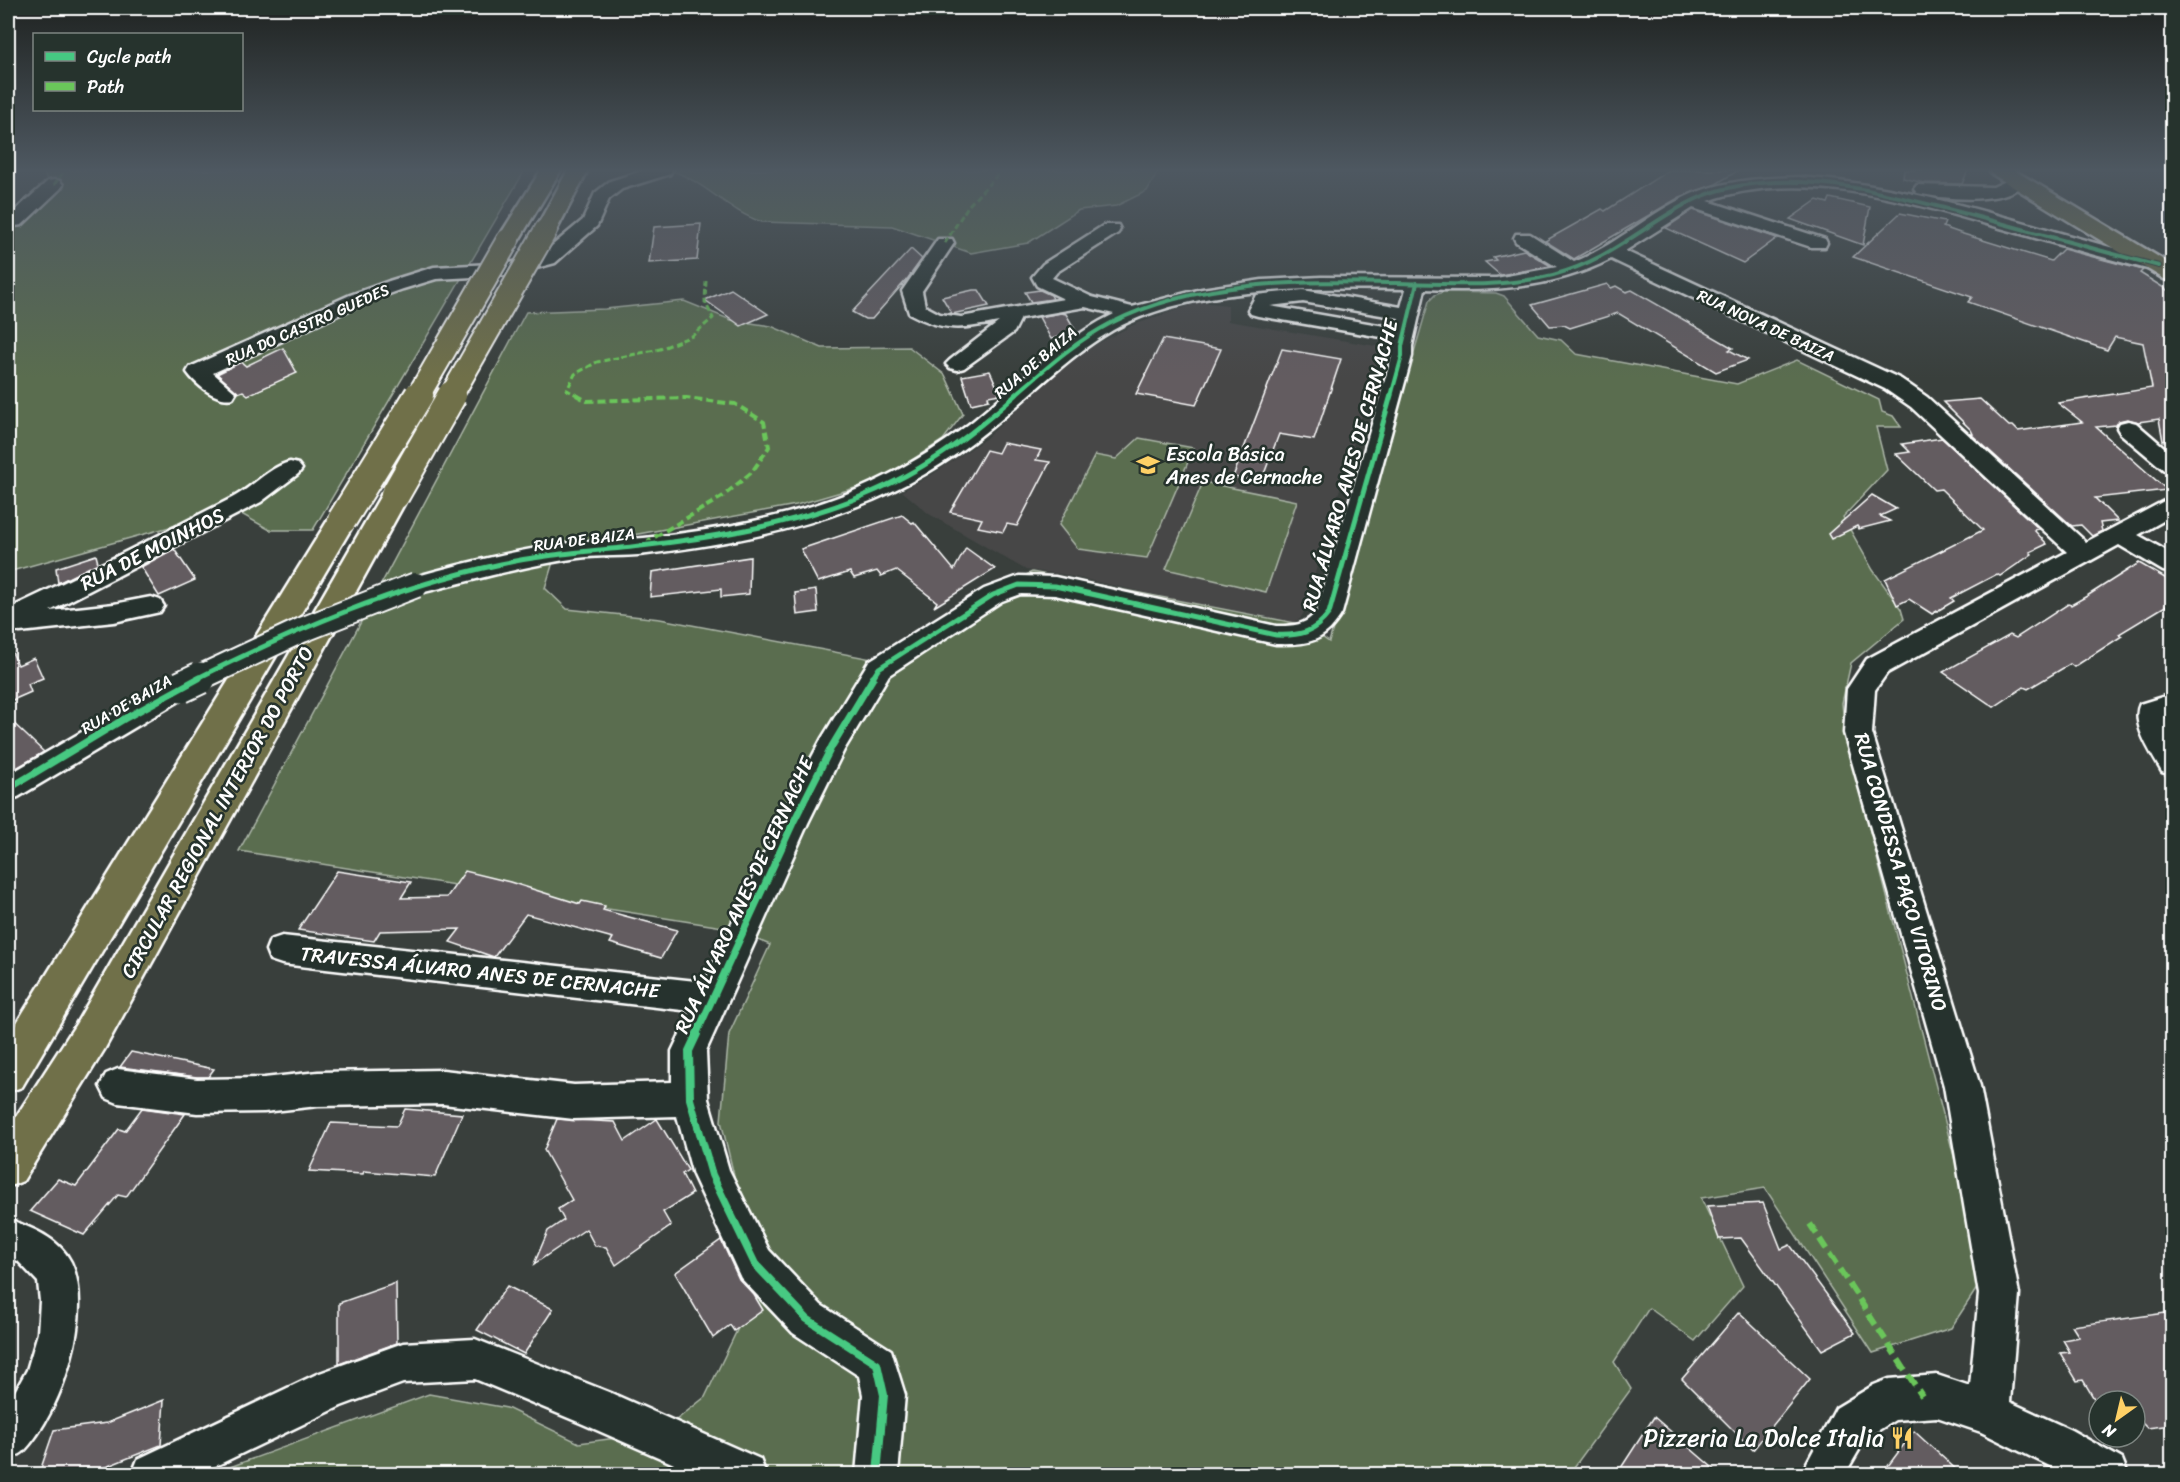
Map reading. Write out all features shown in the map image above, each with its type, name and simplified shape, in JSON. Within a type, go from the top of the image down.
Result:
[{"type":"main road","name":"CIRCULAR REGIONAL INTERIOR DO PORTO","points":[[8,1073],[429,378],[509,239]]},
{"type":"main road","name":"CIRCULAR REGIONAL INTERIOR DO PORTO","points":[[8,1166],[90,1036],[541,239]]},
{"type":"main road","points":[[2114,239],[2166,270]]},
{"type":"street","name":"RUA DO CASTRO GUEDES","points":[[225,393],[198,372],[357,299],[434,273],[510,269],[548,259],[573,239]]},
{"type":"street","points":[[1095,239],[1050,268],[1042,277],[1044,282],[1085,301],[1116,307],[1132,313]]},
{"type":"street","points":[[1525,239],[1574,269]]},
{"type":"street","name":"RUA DE BAIZA","points":[[8,789],[182,687],[302,630],[416,585],[501,564],[582,550],[691,540],[779,522],[842,504],[895,482],[941,456],[980,426],[1062,354],[1094,331],[1132,313],[1197,295],[1266,283],[1325,281],[1480,284],[1523,281],[1574,269],[1611,252],[1630,239]]},
{"type":"street","points":[[1806,239],[1818,243]]},
{"type":"street","name":"RUA DE BAIZA","points":[[2065,239],[2166,270]]},
{"type":"street","points":[[2071,241],[2090,239]]},
{"type":"street","points":[[945,243],[912,291],[916,309],[935,319],[961,323],[1085,301]]},
{"type":"street","name":"RUA NOVA DE BAIZA","points":[[1611,252],[1893,384],[1919,402],[2083,553]]},
{"type":"street","name":"RUA ÁLVARO ANES DE CERNACHE","points":[[878,1474],[884,1395],[877,1364],[807,1319],[754,1264],[712,1175],[690,1099],[689,1051],[793,823],[832,746],[879,668],[993,595],[1019,585],[1055,586],[1276,635],[1300,636],[1319,628],[1329,613],[1401,356],[1417,283]]},
{"type":"street","points":[[1303,296],[1407,324],[1258,310],[1263,299],[1303,296]]},
{"type":"street","points":[[957,364],[1008,328],[1013,314]]},
{"type":"street","points":[[2128,428],[2172,465]]},
{"type":"street","name":"RUA DE MOINHOS","points":[[8,620],[101,576],[253,497],[290,469]]},
{"type":"street","name":"RUA CONDESSA PAÇO VITORINO","points":[[1988,1413],[1999,1294],[1962,1086],[1858,733],[1862,689],[1877,666],[2172,506]]},
{"type":"street","points":[[2118,534],[2172,565]]},
{"type":"street","name":"RUA DE MOINHOS","points":[[8,624],[114,613],[151,606]]},
{"type":"street","points":[[2172,704],[2150,711],[2152,723],[2172,764]]},
{"type":"street","name":"TRAVESSA ÁLVARO ANES DE CERNACHE","points":[[282,950],[714,998]]},
{"type":"street","points":[[118,1086],[197,1096],[264,1095],[318,1089],[443,1087],[574,1102],[690,1099]]},
{"type":"street","points":[[8,1238],[31,1247],[56,1273],[60,1301],[58,1333],[45,1378],[24,1417],[8,1438]]},
{"type":"street","points":[[153,1474],[332,1389],[403,1363],[475,1359],[596,1408],[745,1474]]},
{"type":"street","points":[[1822,1474],[1851,1423],[1888,1400],[1938,1396],[1988,1413],[2056,1445],[2107,1474]]},
{"type":"shaded area","name":"Escola Básica Anes de Cernache","points":[[1200,302],[1228,305],[1228,321],[1382,347],[1300,619],[1294,622],[1279,622],[1060,574],[1026,570],[929,514],[902,491],[933,474],[985,439],[1057,373],[1093,346],[1133,325]]},
{"type":"green space","points":[[8,239],[484,239],[313,530],[270,530],[238,512],[184,523],[8,572]]},
{"type":"green space","points":[[931,239],[1034,239],[1028,243],[971,253]]},
{"type":"green space","points":[[1443,292],[1496,293],[1504,296],[1538,335],[1561,340],[1576,354],[1737,384],[1797,360],[1879,400],[1882,412],[1893,416],[1901,427],[1876,427],[1887,470],[1843,517],[1873,570],[1901,609],[1904,619],[1851,663],[1842,703],[1845,734],[1966,1203],[1979,1285],[1951,1328],[1873,1353],[1765,1188],[1701,1198],[1743,1286],[1695,1341],[1649,1308],[1614,1362],[1631,1389],[1569,1474],[211,1474],[429,1394],[507,1408],[579,1443],[661,1432],[705,1397],[740,1324],[755,1264],[721,1121],[729,1034],[770,945],[729,928],[239,851],[526,312],[605,309],[684,301],[731,320],[771,326],[822,348],[909,347],[945,375],[963,414],[943,440],[879,481],[796,505],[557,549],[545,588],[567,609],[660,619],[882,661],[1013,581],[1032,572],[1305,625],[1329,642],[1429,301],[1435,295]]},
{"type":"green space","points":[[1139,438],[1194,448],[1147,558],[1078,549],[1059,525],[1095,455],[1116,459]]},
{"type":"green space","points":[[1203,482],[1297,501],[1266,592],[1166,569]]},
{"type":"building","points":[[652,239],[699,239],[697,260],[649,263]]},
{"type":"building","points":[[1548,239],[1608,239],[1574,259],[1545,241]]},
{"type":"building","points":[[1691,239],[1775,239],[1743,263]]},
{"type":"building","points":[[1847,239],[1864,239],[1863,245]]},
{"type":"building","points":[[1872,239],[1980,239],[2051,261],[2063,249],[2143,270],[2140,273],[2172,293],[2172,440],[2163,441],[2159,419],[2138,422],[2127,419],[2119,421],[2116,425],[2096,427],[2167,490],[2095,498],[2118,521],[2100,523],[2102,531],[2092,536],[2081,525],[2072,526],[1971,434],[1973,434],[1971,430],[1943,402],[1980,399],[2009,426],[2013,426],[2018,431],[2082,422],[2058,403],[2152,388],[2143,343],[2115,337],[2107,350],[1968,302],[1972,297],[1853,257]]},
{"type":"building","points":[[911,249],[922,259],[872,319],[865,319],[852,312]]},
{"type":"building","points":[[1524,250],[1551,266],[1500,275],[1485,262],[1496,260],[1493,257]]},
{"type":"building","points":[[1607,284],[1611,288],[1616,286],[1626,292],[1632,290],[1733,348],[1729,350],[1748,360],[1716,372],[1618,313],[1570,328],[1564,325],[1550,326],[1532,305]]},
{"type":"building","points":[[731,289],[768,314],[741,326],[705,300]]},
{"type":"building","points":[[979,290],[989,306],[952,314],[942,297]]},
{"type":"building","points":[[1040,290],[1051,295],[1053,299],[1031,302],[1025,292]]},
{"type":"building","points":[[1066,314],[1077,333],[1051,339],[1039,317]]},
{"type":"building","points":[[1163,339],[1221,349],[1196,405],[1136,394]]},
{"type":"building","points":[[283,348],[297,373],[248,395],[243,391],[238,393],[217,374],[241,362],[246,366]]},
{"type":"building","points":[[1282,349],[1341,359],[1314,440],[1279,434],[1261,482],[1233,477]]},
{"type":"building","points":[[990,371],[1000,394],[988,396],[989,400],[971,404],[962,376]]},
{"type":"building","points":[[1942,438],[2039,529],[2034,530],[2047,544],[2030,552],[2032,554],[2000,576],[1997,574],[1951,598],[1954,601],[1932,614],[1909,599],[1897,605],[1885,579],[1983,530],[1941,489],[1934,490],[1896,454],[1910,452],[1902,444]]},
{"type":"building","points":[[1003,443],[1041,450],[1036,460],[1050,462],[1017,526],[1007,524],[1003,532],[978,527],[982,519],[950,512],[986,450],[998,453]]},
{"type":"building","points":[[1872,495],[1896,509],[1880,516],[1890,521],[1859,529],[1857,526],[1831,539],[1828,534]]},
{"type":"building","points":[[902,515],[912,523],[914,522],[954,570],[966,548],[995,569],[934,607],[937,602],[896,570],[881,576],[877,571],[854,578],[850,572],[818,582],[801,549]]},
{"type":"building","points":[[174,549],[195,580],[159,596],[141,567]]},
{"type":"building","points":[[96,555],[98,563],[58,583],[56,568]]},
{"type":"building","points":[[750,557],[749,594],[721,597],[721,589],[650,597],[652,572]]},
{"type":"building","points":[[2139,563],[2172,582],[2172,602],[2119,634],[2122,636],[2074,667],[2070,664],[2028,689],[2024,687],[1994,707],[1943,672],[2010,635],[2016,638],[2068,604],[2071,605],[2087,596]]},
{"type":"building","points":[[816,590],[818,612],[797,615],[795,593]]},
{"type":"building","points":[[8,643],[18,665],[34,658],[43,678],[28,684],[31,692],[8,702]]},
{"type":"building","points":[[8,718],[44,752],[8,773]]},
{"type":"building","points":[[337,871],[411,882],[401,898],[447,897],[465,871],[510,882],[580,904],[582,901],[605,906],[603,910],[677,930],[661,958],[610,943],[613,938],[526,914],[494,957],[450,942],[460,929],[380,931],[374,941],[298,930]]},
{"type":"building","points":[[131,1052],[214,1069],[208,1077],[197,1077],[120,1067]]},
{"type":"building","points":[[142,1108],[185,1114],[126,1197],[118,1195],[84,1235],[30,1211],[58,1179],[76,1186],[119,1129],[125,1131]]},
{"type":"building","points":[[405,1109],[462,1114],[435,1177],[364,1171],[363,1174],[309,1171],[331,1123],[397,1126]]},
{"type":"building","points":[[557,1119],[615,1122],[625,1141],[657,1119],[688,1170],[682,1174],[692,1194],[663,1212],[671,1226],[616,1265],[606,1247],[595,1246],[586,1229],[534,1264],[548,1231],[564,1220],[558,1209],[572,1200],[544,1150]]},
{"type":"building","points":[[1763,1203],[1781,1249],[1790,1245],[1855,1333],[1822,1350],[1741,1238],[1719,1239],[1707,1206]]},
{"type":"building","points":[[721,1240],[739,1279],[754,1295],[763,1310],[734,1331],[730,1325],[713,1338],[675,1273]]},
{"type":"building","points":[[396,1283],[397,1343],[339,1364],[339,1303]]},
{"type":"building","points":[[507,1286],[553,1309],[524,1354],[477,1330]]},
{"type":"building","points":[[1739,1312],[1810,1379],[1753,1450],[1682,1379]]},
{"type":"building","points":[[2172,1312],[2172,1425],[2147,1428],[2147,1389],[2088,1389],[2083,1380],[2077,1381],[2060,1353],[2070,1352],[2063,1340],[2079,1337],[2072,1326]]},
{"type":"building","points":[[164,1400],[161,1445],[88,1474],[39,1474],[54,1430],[107,1423]]},
{"type":"building","points":[[1654,1417],[1720,1474],[1617,1474]]},
{"type":"building","points":[[1914,1431],[1961,1474],[1882,1474]]},
{"type":"marked path","points":[[945,243],[947,239]]},
{"type":"marked path","points":[[648,541],[722,497],[752,472],[769,447],[764,422],[735,404],[686,398],[587,401],[567,390],[575,374],[597,362],[660,349],[692,336],[713,318],[705,302],[706,281]]},
{"type":"marked path","points":[[1810,1224],[1922,1396]]},
{"type":"cycle path","points":[[8,789],[124,719],[184,686],[307,626],[370,601],[434,580],[519,560],[650,545],[771,525],[819,512],[880,489],[950,449],[1070,349],[1109,324],[1130,314],[1197,294],[1265,285],[1369,282],[1506,283],[1554,274],[1587,264],[1632,239]]},
{"type":"cycle path","points":[[2057,239],[2159,266]]},
{"type":"cycle path","points":[[877,1474],[884,1395],[877,1364],[807,1319],[755,1264],[712,1175],[690,1099],[689,1051],[793,823],[832,746],[879,668],[993,595],[1019,585],[1055,586],[1276,635],[1301,635],[1318,627],[1329,613],[1402,356],[1402,346],[1417,283]]},
{"type":"place","name":"Escola Básica Anes de Cernache","points":[[1148,465]]},
{"type":"place","name":"Pizzeria La Dolce Italia","points":[[1902,1438]]}]
